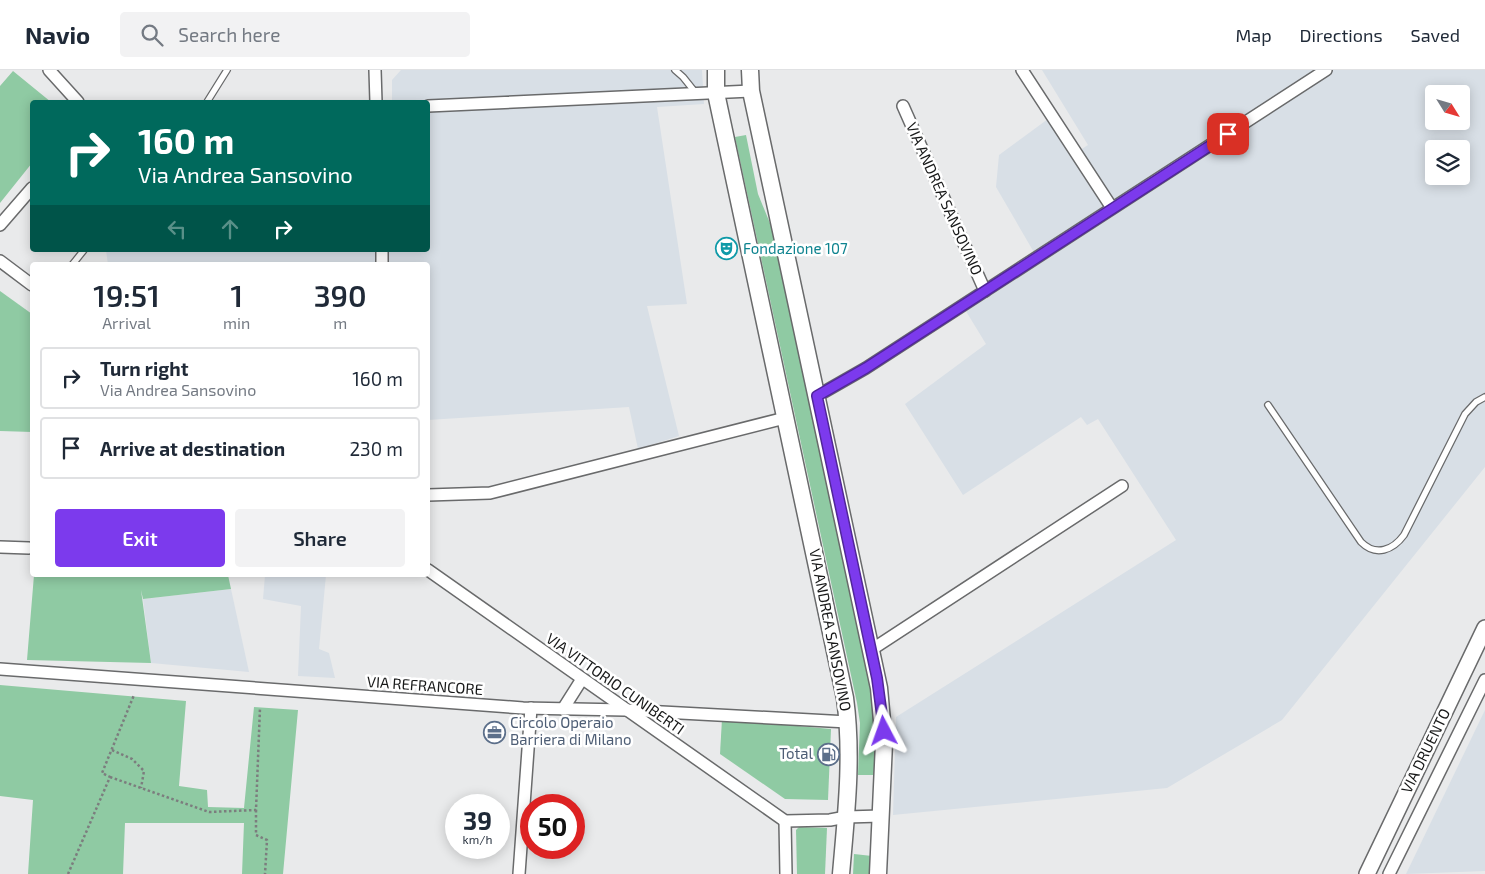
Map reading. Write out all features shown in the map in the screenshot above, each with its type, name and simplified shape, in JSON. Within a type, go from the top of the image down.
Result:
[{"type":"main road","name":"VIA ANDREA SANSOVINO","points":[[716,70],[716,93],[843,685],[848,722],[849,762],[841,874]]},
{"type":"main road","points":[[750,70],[751,91],[881,699],[884,731],[878,874]]},
{"type":"street","points":[[49,70],[76,100]]},
{"type":"street","points":[[375,70],[376,100]]},
{"type":"street","points":[[1022,70],[1112,208]]},
{"type":"street","name":"VIA ANDREA SANSOVINO","points":[[817,396],[866,368],[1326,70]]},
{"type":"street","points":[[430,106],[751,91]]},
{"type":"street","name":"VIA ANDREA SANSOVINO","points":[[903,106],[985,291]]},
{"type":"street","points":[[0,225],[30,190]]},
{"type":"street","points":[[0,261],[30,284]]},
{"type":"street","points":[[430,495],[490,492],[785,418]]},
{"type":"street","points":[[871,650],[1122,486]]},
{"type":"street","points":[[0,547],[29,548]]},
{"type":"street","name":"VIA VITTORIO CUNIBERTI","points":[[430,571],[785,821]]},
{"type":"street","name":"VIA DRUENTO","points":[[1367,874],[1485,628]]},
{"type":"street","name":"VIA REFRANCORE","points":[[0,669],[531,708],[625,710],[848,722]]},
{"type":"street","points":[[564,710],[582,679]]},
{"type":"street","name":"VIA DRUENTO","points":[[1389,874],[1485,680]]},
{"type":"street","points":[[518,874],[531,708]]},
{"type":"street","points":[[786,874],[785,821],[881,816]]},
{"type":"lane","points":[[208,100],[227,70]]},
{"type":"lane","points":[[675,70],[696,94]]},
{"type":"lane","points":[[74,262],[82,252]]},
{"type":"lane","points":[[1268,405],[1361,542],[1370,549],[1378,551],[1390,548],[1398,543],[1404,535],[1465,414],[1476,402],[1485,398]]},
{"type":"path","points":[[134,695],[102,773],[210,812],[256,810]]},
{"type":"path","points":[[260,708],[256,835],[267,840],[265,874]]},
{"type":"path","points":[[111,750],[132,759],[144,771],[142,788]]},
{"type":"path","points":[[68,874],[110,777]]},
{"type":"shaded area","points":[[401,70],[702,70],[704,104],[657,107],[687,304],[647,306],[679,436],[638,449],[629,407],[430,420],[430,262],[108,262],[106,252],[430,252],[430,100],[392,100],[392,80]]},
{"type":"shaded area","points":[[1042,70],[1485,70],[1485,467],[1282,720],[1167,788],[893,815],[896,717],[1176,540],[1098,419],[1087,425],[1081,417],[963,495],[905,404],[986,344],[964,308],[1039,261],[996,187],[999,155],[1048,119],[1071,156],[1088,145]]},
{"type":"shaded area","points":[[265,577],[326,577],[319,649],[329,653],[335,678],[298,676],[301,606],[263,599]]},
{"type":"shaded area","points":[[231,589],[249,672],[151,663],[143,599]]},
{"type":"shaded area","points":[[1485,710],[1485,871],[1406,874]]},
{"type":"green space","points":[[13,71],[49,100],[30,100],[30,166],[0,203],[0,86]]},
{"type":"green space","points":[[746,135],[758,194],[774,233],[875,705],[878,721],[876,775],[858,775],[860,723],[857,703],[735,137]]},
{"type":"green space","points":[[0,291],[30,313],[30,432],[0,431]]},
{"type":"green space","points":[[34,577],[228,577],[231,589],[143,599],[141,590],[151,663],[27,660]]},
{"type":"green space","points":[[0,685],[186,701],[179,786],[207,790],[208,807],[244,808],[254,707],[298,710],[283,874],[242,874],[244,823],[125,823],[123,874],[28,874],[33,800],[0,796]]},
{"type":"green space","points":[[722,719],[831,729],[828,800],[785,799],[720,754]]},
{"type":"green space","points":[[799,827],[827,828],[825,874],[797,874],[796,830]]},
{"type":"green space","points":[[854,854],[872,856],[871,874],[853,874]]},
{"type":"place","name":"Fondazione 107","points":[[727,249]]},
{"type":"place","name":"Circolo Operaio Barriera di Milano","points":[[494,732]]},
{"type":"place","name":"Total","points":[[829,754]]},
{"type":"route","points":[[884,731],[877,678],[817,396],[866,368],[1228,134]]}]
